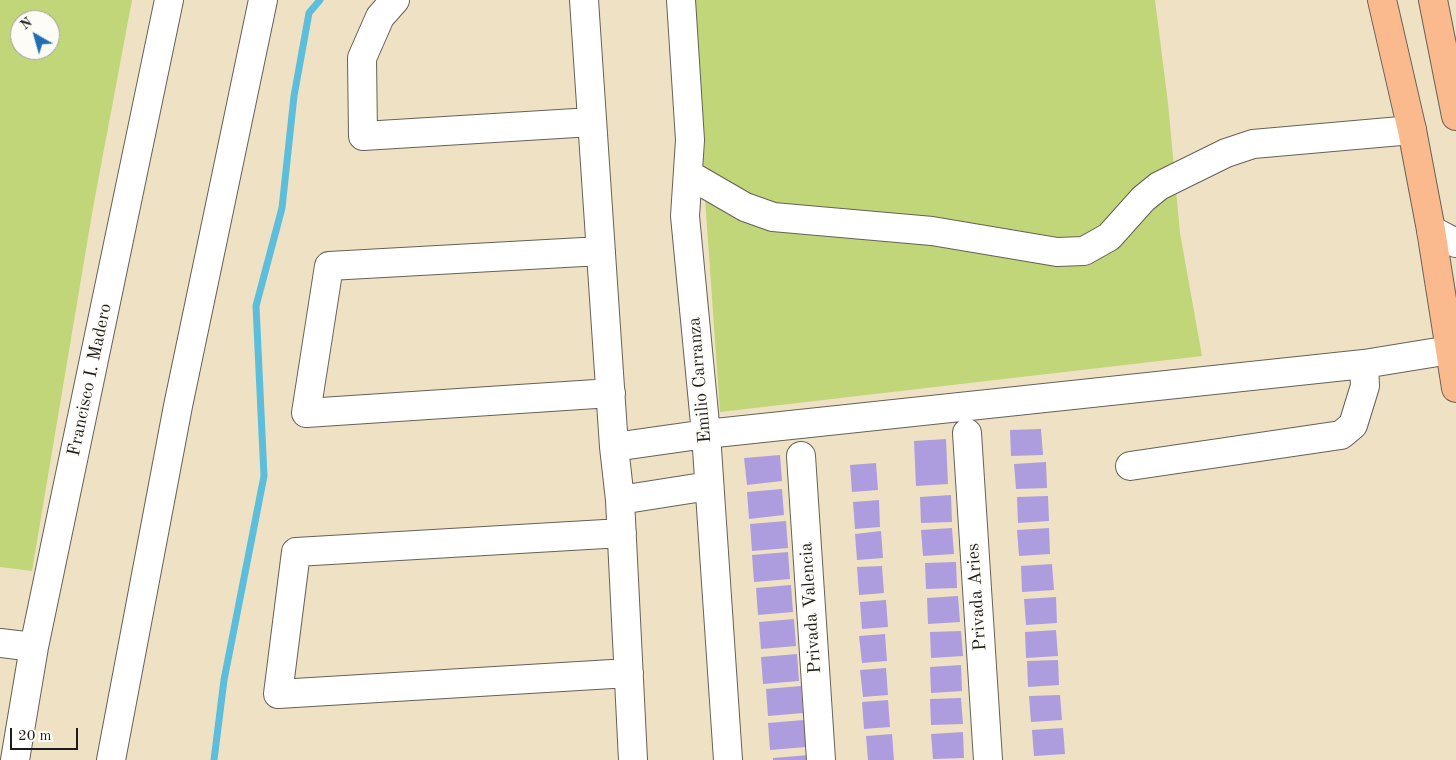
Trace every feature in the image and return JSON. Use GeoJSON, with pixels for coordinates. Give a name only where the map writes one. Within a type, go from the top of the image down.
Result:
{"type":"FeatureCollection","features":[{"type":"Feature","properties":{"kind":"main road"},"geometry":{"type":"LineString","coordinates":[[1382,0],[1412,130],[1431,230],[1456,388]]}},
{"type":"Feature","properties":{"kind":"main road"},"geometry":{"type":"LineString","coordinates":[[1433,0],[1456,116]]}},
{"type":"Feature","properties":{"kind":"street","name":"Francisco I. Madero"},"geometry":{"type":"LineString","coordinates":[[15,760],[34,647],[169,0]]}},
{"type":"Feature","properties":{"kind":"street"},"geometry":{"type":"LineString","coordinates":[[111,760],[178,406],[263,0]]}},
{"type":"Feature","properties":{"kind":"street"},"geometry":{"type":"LineString","coordinates":[[395,0],[380,17],[362,58],[364,136],[592,122]]}},
{"type":"Feature","properties":{"kind":"street"},"geometry":{"type":"LineString","coordinates":[[584,0],[614,446],[620,500],[633,760]]}},
{"type":"Feature","properties":{"kind":"street","name":"Emilio Carranza"},"geometry":{"type":"LineString","coordinates":[[681,0],[690,140],[685,216],[706,434],[728,760]]}},
{"type":"Feature","properties":{"kind":"street"},"geometry":{"type":"LineString","coordinates":[[688,174],[745,207],[773,217],[932,231],[1057,252],[1084,251],[1108,237],[1143,198],[1159,186],[1226,153],[1253,144],[1412,130]]}},
{"type":"Feature","properties":{"kind":"street"},"geometry":{"type":"LineString","coordinates":[[1431,230],[1456,243]]}},
{"type":"Feature","properties":{"kind":"street"},"geometry":{"type":"LineString","coordinates":[[601,251],[330,266],[306,413],[611,393]]}},
{"type":"Feature","properties":{"kind":"street"},"geometry":{"type":"LineString","coordinates":[[614,446],[706,434],[1364,364],[1450,350]]}},
{"type":"Feature","properties":{"kind":"street"},"geometry":{"type":"LineString","coordinates":[[1130,466],[1341,435],[1353,425],[1365,386],[1364,364]]}},
{"type":"Feature","properties":{"kind":"street","name":"Privada Aries"},"geometry":{"type":"LineString","coordinates":[[967,433],[988,760]]}},
{"type":"Feature","properties":{"kind":"street","name":"Privada Valencia"},"geometry":{"type":"LineString","coordinates":[[801,456],[821,760]]}},
{"type":"Feature","properties":{"kind":"street"},"geometry":{"type":"LineString","coordinates":[[620,500],[710,486]]}},
{"type":"Feature","properties":{"kind":"street"},"geometry":{"type":"LineString","coordinates":[[622,533],[296,552],[278,694],[629,673]]}},
{"type":"Feature","properties":{"kind":"street"},"geometry":{"type":"LineString","coordinates":[[0,643],[34,647]]}},
{"type":"Feature","properties":{"kind":"green space"},"geometry":{"type":"Polygon","coordinates":[[[0,0],[132,0],[93,208],[32,571],[0,567],[0,0]]]}},
{"type":"Feature","properties":{"kind":"green space"},"geometry":{"type":"Polygon","coordinates":[[[695,0],[1155,0],[1168,103],[1180,233],[1202,356],[720,412],[695,56],[695,0]]]}},
{"type":"Feature","properties":{"kind":"building"},"geometry":{"type":"Polygon","coordinates":[[[1041,429],[1043,455],[1011,456],[1010,430],[1041,429]]]}},
{"type":"Feature","properties":{"kind":"building"},"geometry":{"type":"Polygon","coordinates":[[[946,439],[948,484],[916,486],[914,441],[946,439]]]}},
{"type":"Feature","properties":{"kind":"building"},"geometry":{"type":"Polygon","coordinates":[[[780,455],[782,481],[747,485],[744,458],[780,455]]]}},
{"type":"Feature","properties":{"kind":"building"},"geometry":{"type":"Polygon","coordinates":[[[1046,462],[1047,488],[1016,489],[1014,464],[1046,462]]]}},
{"type":"Feature","properties":{"kind":"building"},"geometry":{"type":"Polygon","coordinates":[[[876,463],[878,490],[852,492],[850,465],[876,463]]]}},
{"type":"Feature","properties":{"kind":"building"},"geometry":{"type":"Polygon","coordinates":[[[782,489],[784,515],[749,519],[747,492],[782,489]]]}},
{"type":"Feature","properties":{"kind":"building"},"geometry":{"type":"Polygon","coordinates":[[[951,495],[952,522],[921,523],[920,497],[951,495]]]}},
{"type":"Feature","properties":{"kind":"building"},"geometry":{"type":"Polygon","coordinates":[[[1048,496],[1049,521],[1018,523],[1017,497],[1048,496]]]}},
{"type":"Feature","properties":{"kind":"building"},"geometry":{"type":"Polygon","coordinates":[[[879,500],[880,527],[855,529],[853,502],[879,500]]]}},
{"type":"Feature","properties":{"kind":"building"},"geometry":{"type":"Polygon","coordinates":[[[786,521],[788,548],[752,551],[750,524],[786,521]]]}},
{"type":"Feature","properties":{"kind":"building"},"geometry":{"type":"Polygon","coordinates":[[[952,528],[954,554],[923,556],[921,530],[952,528]]]}},
{"type":"Feature","properties":{"kind":"building"},"geometry":{"type":"Polygon","coordinates":[[[1049,528],[1050,554],[1019,556],[1017,530],[1049,528]]]}},
{"type":"Feature","properties":{"kind":"building"},"geometry":{"type":"Polygon","coordinates":[[[881,531],[883,558],[857,560],[855,534],[881,531]]]}},
{"type":"Feature","properties":{"kind":"building"},"geometry":{"type":"Polygon","coordinates":[[[788,552],[790,579],[754,582],[752,555],[788,552]]]}},
{"type":"Feature","properties":{"kind":"building"},"geometry":{"type":"Polygon","coordinates":[[[956,562],[957,588],[926,589],[925,563],[956,562]]]}},
{"type":"Feature","properties":{"kind":"building"},"geometry":{"type":"Polygon","coordinates":[[[1052,564],[1054,590],[1022,592],[1021,566],[1052,564]]]}},
{"type":"Feature","properties":{"kind":"building"},"geometry":{"type":"Polygon","coordinates":[[[882,566],[884,593],[859,595],[857,567],[882,566]]]}},
{"type":"Feature","properties":{"kind":"building"},"geometry":{"type":"Polygon","coordinates":[[[791,585],[793,612],[758,615],[756,588],[791,585]]]}},
{"type":"Feature","properties":{"kind":"building"},"geometry":{"type":"Polygon","coordinates":[[[958,596],[960,622],[928,624],[927,598],[958,596]]]}},
{"type":"Feature","properties":{"kind":"building"},"geometry":{"type":"Polygon","coordinates":[[[1056,597],[1057,623],[1026,625],[1024,599],[1056,597]]]}},
{"type":"Feature","properties":{"kind":"building"},"geometry":{"type":"Polygon","coordinates":[[[886,600],[888,627],[862,629],[860,602],[886,600]]]}},
{"type":"Feature","properties":{"kind":"building"},"geometry":{"type":"Polygon","coordinates":[[[794,619],[796,646],[761,649],[759,622],[794,619]]]}},
{"type":"Feature","properties":{"kind":"building"},"geometry":{"type":"Polygon","coordinates":[[[1056,630],[1058,656],[1026,658],[1025,632],[1056,630]]]}},
{"type":"Feature","properties":{"kind":"building"},"geometry":{"type":"Polygon","coordinates":[[[961,631],[963,656],[931,658],[930,632],[961,631]]]}},
{"type":"Feature","properties":{"kind":"building"},"geometry":{"type":"Polygon","coordinates":[[[885,634],[887,661],[862,663],[859,636],[885,634]]]}},
{"type":"Feature","properties":{"kind":"building"},"geometry":{"type":"Polygon","coordinates":[[[797,654],[799,681],[763,684],[761,657],[797,654]]]}},
{"type":"Feature","properties":{"kind":"building"},"geometry":{"type":"Polygon","coordinates":[[[1058,660],[1059,685],[1028,687],[1027,661],[1058,660]]]}},
{"type":"Feature","properties":{"kind":"building"},"geometry":{"type":"Polygon","coordinates":[[[961,665],[962,691],[931,693],[930,667],[961,665]]]}},
{"type":"Feature","properties":{"kind":"building"},"geometry":{"type":"Polygon","coordinates":[[[886,668],[888,695],[863,697],[860,670],[886,668]]]}},
{"type":"Feature","properties":{"kind":"building"},"geometry":{"type":"Polygon","coordinates":[[[801,686],[803,713],[768,716],[766,689],[801,686]]]}},
{"type":"Feature","properties":{"kind":"building"},"geometry":{"type":"Polygon","coordinates":[[[1060,695],[1062,720],[1031,722],[1029,696],[1060,695]]]}},
{"type":"Feature","properties":{"kind":"building"},"geometry":{"type":"Polygon","coordinates":[[[961,698],[963,724],[931,725],[930,699],[961,698]]]}},
{"type":"Feature","properties":{"kind":"building"},"geometry":{"type":"Polygon","coordinates":[[[888,700],[890,727],[864,729],[862,702],[888,700]]]}},
{"type":"Feature","properties":{"kind":"building"},"geometry":{"type":"Polygon","coordinates":[[[804,720],[806,747],[770,750],[768,723],[804,720]]]}},
{"type":"Feature","properties":{"kind":"building"},"geometry":{"type":"Polygon","coordinates":[[[1063,728],[1065,754],[1034,756],[1032,730],[1063,728]]]}},
{"type":"Feature","properties":{"kind":"building"},"geometry":{"type":"Polygon","coordinates":[[[963,732],[964,758],[933,759],[931,734],[963,732]]]}},
{"type":"Feature","properties":{"kind":"building"},"geometry":{"type":"Polygon","coordinates":[[[892,734],[894,760],[868,760],[866,736],[892,734]]]}},
{"type":"Feature","properties":{"kind":"building"},"geometry":{"type":"Polygon","coordinates":[[[809,755],[809,760],[773,760],[773,758],[809,755]]]}},
{"type":"Feature","properties":{"kind":"waterway"},"geometry":{"type":"LineString","coordinates":[[214,760],[224,680],[264,476],[256,306],[282,208],[294,96],[309,13],[320,0]]}}]}
